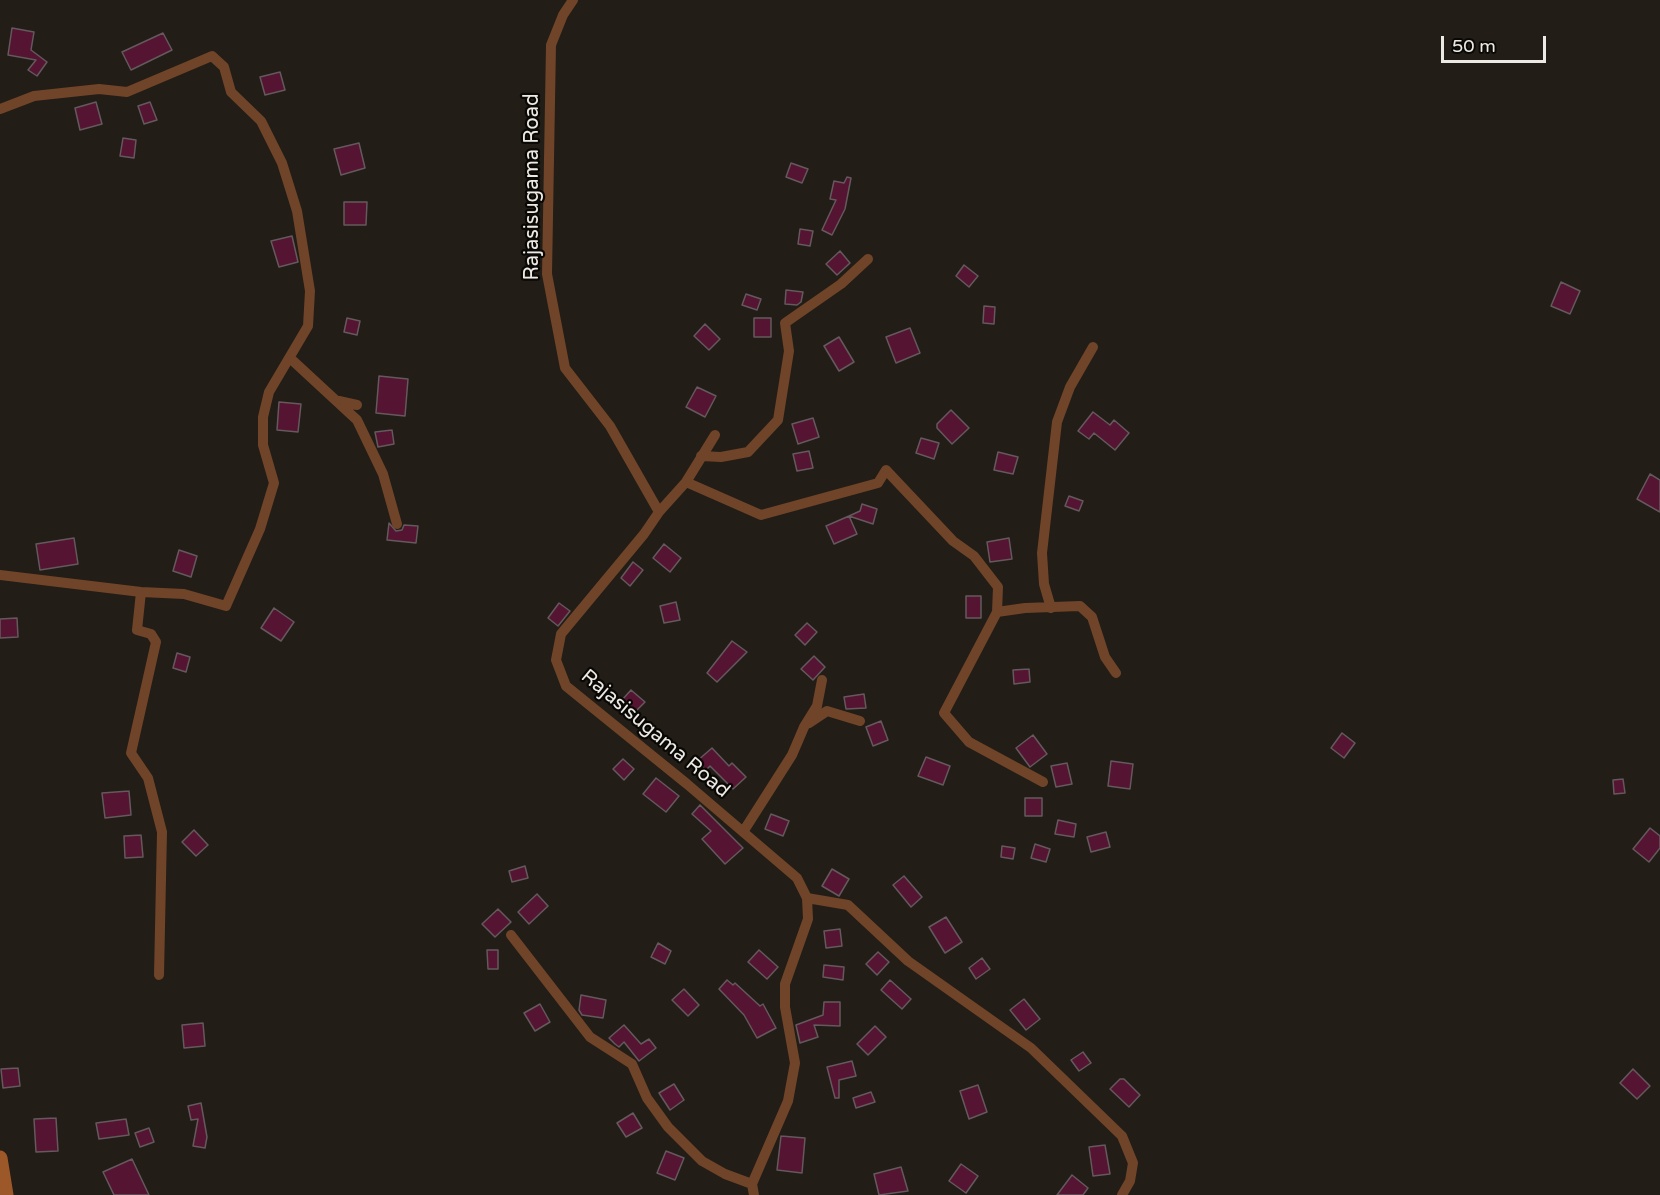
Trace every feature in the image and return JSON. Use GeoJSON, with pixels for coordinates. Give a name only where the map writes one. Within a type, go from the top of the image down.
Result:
{"type":"FeatureCollection","features":[{"type":"Feature","properties":{"kind":"street","name":"Rajasisugama Road"},"geometry":{"type":"LineString","coordinates":[[573,0],[563,15],[550,45],[547,274],[565,368],[610,426],[659,512],[644,534],[561,634],[556,660],[566,686],[744,832],[796,878],[807,898]]}},
{"type":"Feature","properties":{"kind":"street"},"geometry":{"type":"LineString","coordinates":[[0,109],[34,96],[99,89],[127,92],[212,56],[224,67],[231,93],[261,121],[282,163],[297,211],[310,291],[308,326],[291,359],[269,392],[263,417],[263,445],[274,483],[260,529],[226,606],[184,594],[141,592],[0,575]]}},
{"type":"Feature","properties":{"kind":"street"},"geometry":{"type":"LineString","coordinates":[[701,456],[721,457],[748,452],[778,420],[789,351],[785,323],[841,284],[868,259]]}},
{"type":"Feature","properties":{"kind":"street"},"geometry":{"type":"LineString","coordinates":[[1051,608],[1044,584],[1042,553],[1057,422],[1070,387],[1093,347]]}},
{"type":"Feature","properties":{"kind":"street"},"geometry":{"type":"LineString","coordinates":[[291,359],[357,420],[383,474],[397,524]]}},
{"type":"Feature","properties":{"kind":"street"},"geometry":{"type":"LineString","coordinates":[[339,401],[357,405]]}},
{"type":"Feature","properties":{"kind":"street"},"geometry":{"type":"LineString","coordinates":[[659,512],[686,482],[715,435]]}},
{"type":"Feature","properties":{"kind":"street"},"geometry":{"type":"LineString","coordinates":[[686,482],[761,514],[878,483],[886,470],[953,541],[975,556],[998,587],[997,612],[945,713],[969,742],[1043,782]]}},
{"type":"Feature","properties":{"kind":"street"},"geometry":{"type":"LineString","coordinates":[[141,592],[137,630],[151,634],[156,642],[131,753],[148,778],[162,832],[159,975]]}},
{"type":"Feature","properties":{"kind":"street"},"geometry":{"type":"LineString","coordinates":[[997,612],[1025,608],[1080,606],[1092,617],[1105,657],[1116,673]]}},
{"type":"Feature","properties":{"kind":"street"},"geometry":{"type":"LineString","coordinates":[[744,832],[792,755],[804,727],[817,706],[822,680]]}},
{"type":"Feature","properties":{"kind":"street"},"geometry":{"type":"LineString","coordinates":[[804,727],[827,711],[860,722]]}},
{"type":"Feature","properties":{"kind":"street"},"geometry":{"type":"LineString","coordinates":[[511,935],[590,1037],[632,1064],[647,1098],[668,1127],[702,1161],[753,1190],[788,1101],[795,1064],[785,1007],[785,984],[808,919],[807,898],[848,905],[908,961],[1031,1048],[1122,1136],[1133,1163],[1130,1181],[1122,1195]]}},
{"type":"Feature","properties":{"kind":"street"},"geometry":{"type":"LineString","coordinates":[[0,1158],[6,1195]]}},
{"type":"Feature","properties":{"kind":"building"},"geometry":{"type":"Polygon","coordinates":[[[12,28],[34,32],[31,50],[47,62],[37,76],[28,70],[36,60],[8,55],[12,28]]]}},
{"type":"Feature","properties":{"kind":"building"},"geometry":{"type":"Polygon","coordinates":[[[163,33],[172,50],[131,70],[122,52],[163,33]]]}},
{"type":"Feature","properties":{"kind":"building"},"geometry":{"type":"Polygon","coordinates":[[[280,72],[285,90],[265,95],[260,77],[280,72]]]}},
{"type":"Feature","properties":{"kind":"building"},"geometry":{"type":"Polygon","coordinates":[[[96,102],[102,124],[80,130],[75,108],[96,102]]]}},
{"type":"Feature","properties":{"kind":"building"},"geometry":{"type":"Polygon","coordinates":[[[150,102],[157,120],[144,124],[138,106],[150,102]]]}},
{"type":"Feature","properties":{"kind":"building"},"geometry":{"type":"Polygon","coordinates":[[[123,138],[136,140],[134,158],[120,156],[123,138]]]}},
{"type":"Feature","properties":{"kind":"building"},"geometry":{"type":"Polygon","coordinates":[[[359,143],[365,168],[341,175],[334,149],[359,143]]]}},
{"type":"Feature","properties":{"kind":"building"},"geometry":{"type":"Polygon","coordinates":[[[791,163],[808,169],[802,183],[786,177],[791,163]]]}},
{"type":"Feature","properties":{"kind":"building"},"geometry":{"type":"Polygon","coordinates":[[[847,177],[851,178],[845,209],[832,235],[822,230],[836,200],[830,199],[834,181],[844,183],[847,177]]]}},
{"type":"Feature","properties":{"kind":"building"},"geometry":{"type":"Polygon","coordinates":[[[344,202],[367,202],[366,225],[344,225],[344,202]]]}},
{"type":"Feature","properties":{"kind":"building"},"geometry":{"type":"Polygon","coordinates":[[[800,229],[813,231],[810,246],[798,244],[800,229]]]}},
{"type":"Feature","properties":{"kind":"building"},"geometry":{"type":"Polygon","coordinates":[[[292,236],[298,262],[279,267],[271,241],[292,236]]]}},
{"type":"Feature","properties":{"kind":"building"},"geometry":{"type":"Polygon","coordinates":[[[840,251],[850,263],[837,275],[826,264],[840,251]]]}},
{"type":"Feature","properties":{"kind":"building"},"geometry":{"type":"Polygon","coordinates":[[[964,265],[978,276],[969,287],[956,276],[964,265]]]}},
{"type":"Feature","properties":{"kind":"building"},"geometry":{"type":"Polygon","coordinates":[[[1561,282],[1580,291],[1570,314],[1551,306],[1561,282]]]}},
{"type":"Feature","properties":{"kind":"building"},"geometry":{"type":"Polygon","coordinates":[[[786,290],[803,292],[801,302],[797,305],[785,304],[786,290]]]}},
{"type":"Feature","properties":{"kind":"building"},"geometry":{"type":"Polygon","coordinates":[[[746,294],[761,299],[757,310],[742,305],[746,294]]]}},
{"type":"Feature","properties":{"kind":"building"},"geometry":{"type":"Polygon","coordinates":[[[984,306],[995,307],[994,324],[983,323],[984,306]]]}},
{"type":"Feature","properties":{"kind":"building"},"geometry":{"type":"Polygon","coordinates":[[[347,318],[360,321],[357,335],[344,332],[347,318]]]}},
{"type":"Feature","properties":{"kind":"building"},"geometry":{"type":"Polygon","coordinates":[[[754,318],[771,318],[771,337],[754,337],[754,318]]]}},
{"type":"Feature","properties":{"kind":"building"},"geometry":{"type":"Polygon","coordinates":[[[705,324],[720,339],[709,350],[694,336],[705,324]]]}},
{"type":"Feature","properties":{"kind":"building"},"geometry":{"type":"Polygon","coordinates":[[[910,328],[920,353],[896,363],[886,337],[910,328]]]}},
{"type":"Feature","properties":{"kind":"building"},"geometry":{"type":"Polygon","coordinates":[[[839,337],[854,362],[839,371],[824,346],[839,337]]]}},
{"type":"Feature","properties":{"kind":"building"},"geometry":{"type":"Polygon","coordinates":[[[379,376],[408,379],[405,416],[376,413],[379,376]]]}},
{"type":"Feature","properties":{"kind":"building"},"geometry":{"type":"Polygon","coordinates":[[[697,387],[716,396],[705,417],[686,407],[697,387]]]}},
{"type":"Feature","properties":{"kind":"building"},"geometry":{"type":"Polygon","coordinates":[[[279,402],[301,404],[298,432],[277,430],[279,402]]]}},
{"type":"Feature","properties":{"kind":"building"},"geometry":{"type":"Polygon","coordinates":[[[951,410],[969,428],[952,444],[937,428],[937,424],[951,410]]]}},
{"type":"Feature","properties":{"kind":"building"},"geometry":{"type":"Polygon","coordinates":[[[1093,412],[1110,425],[1114,420],[1129,433],[1115,450],[1094,433],[1089,439],[1078,431],[1093,412]]]}},
{"type":"Feature","properties":{"kind":"building"},"geometry":{"type":"Polygon","coordinates":[[[813,418],[819,437],[798,444],[792,424],[813,418]]]}},
{"type":"Feature","properties":{"kind":"building"},"geometry":{"type":"Polygon","coordinates":[[[392,430],[394,444],[378,447],[375,432],[392,430]]]}},
{"type":"Feature","properties":{"kind":"building"},"geometry":{"type":"Polygon","coordinates":[[[921,438],[939,443],[934,459],[916,453],[921,438]]]}},
{"type":"Feature","properties":{"kind":"building"},"geometry":{"type":"Polygon","coordinates":[[[809,451],[813,468],[797,471],[793,454],[809,451]]]}},
{"type":"Feature","properties":{"kind":"building"},"geometry":{"type":"Polygon","coordinates":[[[998,452],[1018,457],[1013,474],[994,470],[998,452]]]}},
{"type":"Feature","properties":{"kind":"building"},"geometry":{"type":"Polygon","coordinates":[[[1650,474],[1660,480],[1660,512],[1637,499],[1650,474]]]}},
{"type":"Feature","properties":{"kind":"building"},"geometry":{"type":"Polygon","coordinates":[[[1069,496],[1083,501],[1079,511],[1065,506],[1069,496]]]}},
{"type":"Feature","properties":{"kind":"building"},"geometry":{"type":"Polygon","coordinates":[[[862,504],[877,509],[873,524],[849,516],[860,511],[862,504]]]}},
{"type":"Feature","properties":{"kind":"building"},"geometry":{"type":"Polygon","coordinates":[[[849,516],[857,534],[834,544],[826,526],[849,516]]]}},
{"type":"Feature","properties":{"kind":"building"},"geometry":{"type":"Polygon","coordinates":[[[389,523],[396,531],[402,530],[404,525],[418,526],[416,543],[387,540],[389,523]]]}},
{"type":"Feature","properties":{"kind":"building"},"geometry":{"type":"Polygon","coordinates":[[[74,538],[78,564],[40,570],[36,544],[74,538]]]}},
{"type":"Feature","properties":{"kind":"building"},"geometry":{"type":"Polygon","coordinates":[[[1009,538],[1012,559],[990,562],[987,542],[1009,538]]]}},
{"type":"Feature","properties":{"kind":"building"},"geometry":{"type":"Polygon","coordinates":[[[664,544],[681,558],[670,572],[653,558],[664,544]]]}},
{"type":"Feature","properties":{"kind":"building"},"geometry":{"type":"Polygon","coordinates":[[[179,550],[197,556],[191,577],[173,571],[179,550]]]}},
{"type":"Feature","properties":{"kind":"building"},"geometry":{"type":"Polygon","coordinates":[[[633,562],[643,570],[630,586],[621,578],[633,562]]]}},
{"type":"Feature","properties":{"kind":"building"},"geometry":{"type":"Polygon","coordinates":[[[966,596],[981,596],[981,618],[966,618],[966,596]]]}},
{"type":"Feature","properties":{"kind":"building"},"geometry":{"type":"Polygon","coordinates":[[[676,602],[680,620],[664,623],[660,606],[676,602]]]}},
{"type":"Feature","properties":{"kind":"building"},"geometry":{"type":"Polygon","coordinates":[[[559,603],[570,611],[558,626],[548,618],[559,603]]]}},
{"type":"Feature","properties":{"kind":"building"},"geometry":{"type":"Polygon","coordinates":[[[274,608],[294,622],[281,641],[261,628],[274,608]]]}},
{"type":"Feature","properties":{"kind":"building"},"geometry":{"type":"Polygon","coordinates":[[[17,618],[18,637],[0,638],[0,619],[17,618]]]}},
{"type":"Feature","properties":{"kind":"building"},"geometry":{"type":"Polygon","coordinates":[[[807,623],[817,632],[805,645],[795,635],[807,623]]]}},
{"type":"Feature","properties":{"kind":"building"},"geometry":{"type":"Polygon","coordinates":[[[732,641],[747,652],[717,682],[707,673],[732,641]]]}},
{"type":"Feature","properties":{"kind":"building"},"geometry":{"type":"Polygon","coordinates":[[[177,653],[190,657],[186,672],[173,668],[177,653]]]}},
{"type":"Feature","properties":{"kind":"building"},"geometry":{"type":"Polygon","coordinates":[[[814,656],[825,667],[813,680],[801,669],[814,656]]]}},
{"type":"Feature","properties":{"kind":"building"},"geometry":{"type":"Polygon","coordinates":[[[1029,669],[1030,682],[1014,684],[1013,670],[1029,669]]]}},
{"type":"Feature","properties":{"kind":"building"},"geometry":{"type":"Polygon","coordinates":[[[631,690],[645,702],[636,711],[622,700],[631,690]]]}},
{"type":"Feature","properties":{"kind":"building"},"geometry":{"type":"Polygon","coordinates":[[[864,694],[866,708],[846,709],[844,697],[864,694]]]}},
{"type":"Feature","properties":{"kind":"building"},"geometry":{"type":"Polygon","coordinates":[[[881,721],[888,740],[873,746],[866,727],[881,721]]]}},
{"type":"Feature","properties":{"kind":"building"},"geometry":{"type":"Polygon","coordinates":[[[1342,733],[1355,743],[1344,758],[1331,748],[1342,733]]]}},
{"type":"Feature","properties":{"kind":"building"},"geometry":{"type":"Polygon","coordinates":[[[1033,735],[1047,754],[1030,767],[1016,748],[1033,735]]]}},
{"type":"Feature","properties":{"kind":"building"},"geometry":{"type":"Polygon","coordinates":[[[712,748],[729,766],[732,763],[746,777],[733,789],[710,766],[706,770],[697,761],[712,748]]]}},
{"type":"Feature","properties":{"kind":"building"},"geometry":{"type":"Polygon","coordinates":[[[926,757],[950,766],[943,785],[918,776],[926,757]]]}},
{"type":"Feature","properties":{"kind":"building"},"geometry":{"type":"Polygon","coordinates":[[[623,759],[634,769],[624,780],[613,769],[623,759]]]}},
{"type":"Feature","properties":{"kind":"building"},"geometry":{"type":"Polygon","coordinates":[[[1111,761],[1133,764],[1130,789],[1108,786],[1111,761]]]}},
{"type":"Feature","properties":{"kind":"building"},"geometry":{"type":"Polygon","coordinates":[[[1067,763],[1072,784],[1056,787],[1051,766],[1067,763]]]}},
{"type":"Feature","properties":{"kind":"building"},"geometry":{"type":"Polygon","coordinates":[[[656,778],[679,796],[666,812],[643,794],[656,778]]]}},
{"type":"Feature","properties":{"kind":"building"},"geometry":{"type":"Polygon","coordinates":[[[1623,779],[1625,793],[1614,794],[1613,780],[1623,779]]]}},
{"type":"Feature","properties":{"kind":"building"},"geometry":{"type":"Polygon","coordinates":[[[129,791],[131,815],[105,818],[102,793],[129,791]]]}},
{"type":"Feature","properties":{"kind":"building"},"geometry":{"type":"Polygon","coordinates":[[[1025,798],[1042,798],[1042,816],[1025,816],[1025,798]]]}},
{"type":"Feature","properties":{"kind":"building"},"geometry":{"type":"Polygon","coordinates":[[[700,805],[743,848],[725,864],[702,839],[711,831],[692,814],[700,805]]]}},
{"type":"Feature","properties":{"kind":"building"},"geometry":{"type":"Polygon","coordinates":[[[771,814],[789,821],[783,836],[765,829],[771,814]]]}},
{"type":"Feature","properties":{"kind":"building"},"geometry":{"type":"Polygon","coordinates":[[[1058,820],[1076,824],[1074,837],[1055,834],[1058,820]]]}},
{"type":"Feature","properties":{"kind":"building"},"geometry":{"type":"Polygon","coordinates":[[[1650,828],[1660,836],[1660,848],[1649,862],[1633,849],[1650,828]]]}},
{"type":"Feature","properties":{"kind":"building"},"geometry":{"type":"Polygon","coordinates":[[[194,830],[208,845],[196,856],[182,842],[194,830]]]}},
{"type":"Feature","properties":{"kind":"building"},"geometry":{"type":"Polygon","coordinates":[[[1106,832],[1110,847],[1091,852],[1087,837],[1106,832]]]}},
{"type":"Feature","properties":{"kind":"building"},"geometry":{"type":"Polygon","coordinates":[[[141,835],[143,857],[125,858],[124,836],[141,835]]]}},
{"type":"Feature","properties":{"kind":"building"},"geometry":{"type":"Polygon","coordinates":[[[1035,844],[1050,849],[1046,862],[1031,858],[1035,844]]]}},
{"type":"Feature","properties":{"kind":"building"},"geometry":{"type":"Polygon","coordinates":[[[1002,846],[1015,848],[1013,859],[1001,857],[1002,846]]]}},
{"type":"Feature","properties":{"kind":"building"},"geometry":{"type":"Polygon","coordinates":[[[525,866],[528,878],[512,882],[509,871],[525,866]]]}},
{"type":"Feature","properties":{"kind":"building"},"geometry":{"type":"Polygon","coordinates":[[[832,869],[849,879],[839,896],[822,886],[832,869]]]}},
{"type":"Feature","properties":{"kind":"building"},"geometry":{"type":"Polygon","coordinates":[[[904,876],[922,897],[911,907],[893,885],[904,876]]]}},
{"type":"Feature","properties":{"kind":"building"},"geometry":{"type":"Polygon","coordinates":[[[537,894],[548,906],[529,924],[518,912],[537,894]]]}},
{"type":"Feature","properties":{"kind":"building"},"geometry":{"type":"Polygon","coordinates":[[[498,909],[511,922],[495,937],[482,924],[498,909]]]}},
{"type":"Feature","properties":{"kind":"building"},"geometry":{"type":"Polygon","coordinates":[[[946,917],[962,942],[945,953],[929,927],[946,917]]]}},
{"type":"Feature","properties":{"kind":"building"},"geometry":{"type":"Polygon","coordinates":[[[840,929],[842,946],[826,948],[824,931],[840,929]]]}},
{"type":"Feature","properties":{"kind":"building"},"geometry":{"type":"Polygon","coordinates":[[[658,943],[671,951],[665,964],[651,957],[658,943]]]}},
{"type":"Feature","properties":{"kind":"building"},"geometry":{"type":"Polygon","coordinates":[[[487,950],[498,950],[498,969],[488,969],[487,950]]]}},
{"type":"Feature","properties":{"kind":"building"},"geometry":{"type":"Polygon","coordinates":[[[759,950],[778,967],[767,979],[748,962],[759,950]]]}},
{"type":"Feature","properties":{"kind":"building"},"geometry":{"type":"Polygon","coordinates":[[[878,952],[889,962],[877,975],[866,964],[878,952]]]}},
{"type":"Feature","properties":{"kind":"building"},"geometry":{"type":"Polygon","coordinates":[[[982,958],[990,969],[976,979],[969,968],[982,958]]]}},
{"type":"Feature","properties":{"kind":"building"},"geometry":{"type":"Polygon","coordinates":[[[824,965],[844,967],[843,980],[823,977],[824,965]]]}},
{"type":"Feature","properties":{"kind":"building"},"geometry":{"type":"Polygon","coordinates":[[[727,980],[733,985],[735,983],[760,1006],[763,1004],[776,1028],[757,1038],[744,1015],[719,989],[727,980]]]}},
{"type":"Feature","properties":{"kind":"building"},"geometry":{"type":"Polygon","coordinates":[[[890,980],[911,999],[902,1009],[881,990],[890,980]]]}},
{"type":"Feature","properties":{"kind":"building"},"geometry":{"type":"Polygon","coordinates":[[[684,989],[699,1005],[688,1016],[672,1000],[684,989]]]}},
{"type":"Feature","properties":{"kind":"building"},"geometry":{"type":"Polygon","coordinates":[[[581,995],[606,1000],[603,1018],[582,1015],[579,1010],[581,995]]]}},
{"type":"Feature","properties":{"kind":"building"},"geometry":{"type":"Polygon","coordinates":[[[1024,999],[1040,1019],[1026,1030],[1010,1010],[1024,999]]]}},
{"type":"Feature","properties":{"kind":"building"},"geometry":{"type":"Polygon","coordinates":[[[824,1002],[840,1002],[840,1026],[814,1025],[818,1037],[800,1043],[796,1025],[823,1015],[824,1002]]]}},
{"type":"Feature","properties":{"kind":"building"},"geometry":{"type":"Polygon","coordinates":[[[540,1004],[550,1022],[535,1031],[524,1013],[540,1004]]]}},
{"type":"Feature","properties":{"kind":"building"},"geometry":{"type":"Polygon","coordinates":[[[203,1023],[205,1046],[184,1048],[182,1025],[203,1023]]]}},
{"type":"Feature","properties":{"kind":"building"},"geometry":{"type":"Polygon","coordinates":[[[624,1025],[641,1044],[649,1039],[656,1048],[639,1061],[624,1042],[619,1047],[609,1038],[624,1025]]]}},
{"type":"Feature","properties":{"kind":"building"},"geometry":{"type":"Polygon","coordinates":[[[875,1026],[886,1037],[868,1055],[857,1044],[875,1026]]]}},
{"type":"Feature","properties":{"kind":"building"},"geometry":{"type":"Polygon","coordinates":[[[1083,1052],[1091,1063],[1079,1071],[1071,1060],[1083,1052]]]}},
{"type":"Feature","properties":{"kind":"building"},"geometry":{"type":"Polygon","coordinates":[[[852,1061],[856,1076],[839,1080],[839,1098],[835,1098],[827,1067],[852,1061]]]}},
{"type":"Feature","properties":{"kind":"building"},"geometry":{"type":"Polygon","coordinates":[[[18,1068],[20,1086],[3,1088],[1,1069],[18,1068]]]}},
{"type":"Feature","properties":{"kind":"building"},"geometry":{"type":"Polygon","coordinates":[[[1633,1069],[1650,1086],[1637,1099],[1620,1083],[1633,1069]]]}},
{"type":"Feature","properties":{"kind":"building"},"geometry":{"type":"Polygon","coordinates":[[[1120,1079],[1124,1079],[1140,1095],[1129,1107],[1110,1089],[1120,1079]]]}},
{"type":"Feature","properties":{"kind":"building"},"geometry":{"type":"Polygon","coordinates":[[[674,1084],[684,1100],[670,1110],[659,1093],[674,1084]]]}},
{"type":"Feature","properties":{"kind":"building"},"geometry":{"type":"Polygon","coordinates":[[[978,1085],[987,1112],[969,1119],[960,1091],[978,1085]]]}},
{"type":"Feature","properties":{"kind":"building"},"geometry":{"type":"Polygon","coordinates":[[[871,1092],[875,1102],[856,1108],[853,1098],[871,1092]]]}},
{"type":"Feature","properties":{"kind":"building"},"geometry":{"type":"Polygon","coordinates":[[[201,1103],[207,1137],[205,1148],[193,1146],[198,1119],[191,1120],[188,1106],[201,1103]]]}},
{"type":"Feature","properties":{"kind":"building"},"geometry":{"type":"Polygon","coordinates":[[[633,1113],[642,1128],[626,1137],[617,1123],[633,1113]]]}},
{"type":"Feature","properties":{"kind":"building"},"geometry":{"type":"Polygon","coordinates":[[[56,1118],[58,1151],[36,1152],[34,1119],[56,1118]]]}},
{"type":"Feature","properties":{"kind":"building"},"geometry":{"type":"Polygon","coordinates":[[[126,1119],[129,1135],[99,1139],[96,1123],[126,1119]]]}},
{"type":"Feature","properties":{"kind":"building"},"geometry":{"type":"Polygon","coordinates":[[[149,1128],[154,1142],[140,1147],[135,1133],[149,1128]]]}},
{"type":"Feature","properties":{"kind":"building"},"geometry":{"type":"Polygon","coordinates":[[[781,1136],[805,1138],[802,1173],[777,1170],[781,1136]]]}},
{"type":"Feature","properties":{"kind":"building"},"geometry":{"type":"Polygon","coordinates":[[[1105,1145],[1110,1174],[1093,1176],[1089,1147],[1105,1145]]]}},
{"type":"Feature","properties":{"kind":"building"},"geometry":{"type":"Polygon","coordinates":[[[666,1151],[684,1158],[675,1180],[657,1173],[666,1151]]]}},
{"type":"Feature","properties":{"kind":"building"},"geometry":{"type":"Polygon","coordinates":[[[132,1159],[149,1195],[114,1195],[103,1172],[132,1159]]]}},
{"type":"Feature","properties":{"kind":"building"},"geometry":{"type":"Polygon","coordinates":[[[961,1164],[978,1176],[966,1193],[949,1181],[961,1164]]]}},
{"type":"Feature","properties":{"kind":"building"},"geometry":{"type":"Polygon","coordinates":[[[901,1167],[908,1191],[879,1195],[874,1174],[901,1167]]]}},
{"type":"Feature","properties":{"kind":"building"},"geometry":{"type":"Polygon","coordinates":[[[1072,1175],[1088,1188],[1083,1195],[1057,1195],[1072,1175]]]}}]}
